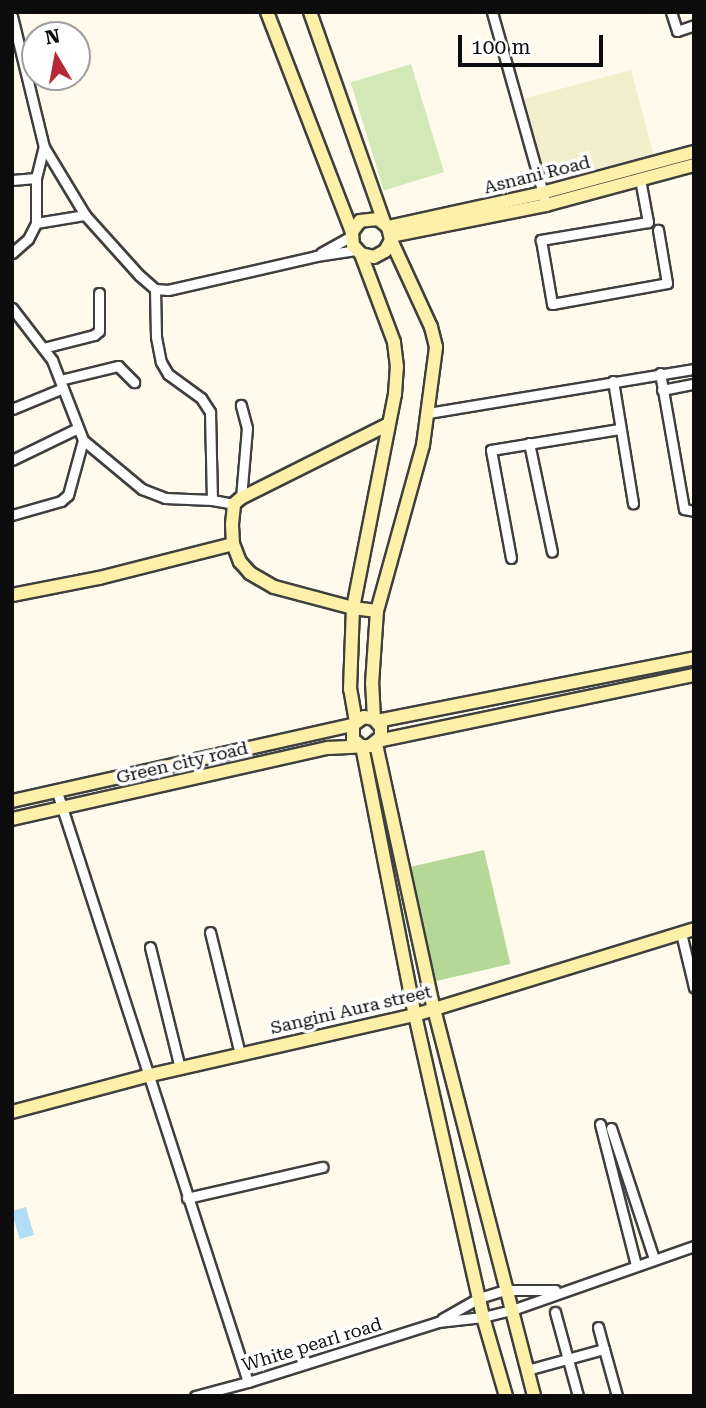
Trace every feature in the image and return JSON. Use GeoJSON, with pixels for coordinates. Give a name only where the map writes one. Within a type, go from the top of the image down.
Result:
{"type":"FeatureCollection","features":[{"type":"Feature","properties":{"kind":"street"},"geometry":{"type":"LineString","coordinates":[[267,12],[396,354],[395,394],[353,608],[350,689],[355,723],[352,735],[361,746],[415,1015],[483,1317],[506,1396]]}},
{"type":"Feature","properties":{"kind":"street"},"geometry":{"type":"LineString","coordinates":[[310,12],[388,231],[431,327],[436,347],[423,445],[377,611],[372,684],[375,720],[382,732],[377,742],[435,1009],[534,1396]]}},
{"type":"Feature","properties":{"kind":"street"},"geometry":{"type":"LineString","coordinates":[[492,12],[544,199]]}},
{"type":"Feature","properties":{"kind":"street"},"geometry":{"type":"LineString","coordinates":[[671,12],[677,31],[694,25]]}},
{"type":"Feature","properties":{"kind":"street"},"geometry":{"type":"LineString","coordinates":[[12,16],[44,147],[85,215],[155,289],[177,288],[316,256],[359,252],[380,255],[388,231]]}},
{"type":"Feature","properties":{"kind":"street"},"geometry":{"type":"LineString","coordinates":[[12,253],[28,239],[36,223],[36,178],[44,147]]}},
{"type":"Feature","properties":{"kind":"street","name":"Asnani Road"},"geometry":{"type":"LineString","coordinates":[[544,199],[694,152]]}},
{"type":"Feature","properties":{"kind":"street","name":"Asnani Road"},"geometry":{"type":"LineString","coordinates":[[388,231],[640,179],[694,165]]}},
{"type":"Feature","properties":{"kind":"street"},"geometry":{"type":"LineString","coordinates":[[12,180],[36,178]]}},
{"type":"Feature","properties":{"kind":"street"},"geometry":{"type":"LineString","coordinates":[[640,179],[648,222],[541,240],[552,304],[667,283],[658,230]]}},
{"type":"Feature","properties":{"kind":"street"},"geometry":{"type":"LineString","coordinates":[[36,223],[85,215]]}},
{"type":"Feature","properties":{"kind":"street"},"geometry":{"type":"LineString","coordinates":[[316,256],[352,234],[366,219],[388,231]]}},
{"type":"Feature","properties":{"kind":"street"},"geometry":{"type":"LineString","coordinates":[[155,289],[156,337],[161,362],[168,374],[201,398],[210,412],[212,500]]}},
{"type":"Feature","properties":{"kind":"street"},"geometry":{"type":"LineString","coordinates":[[43,348],[94,335],[99,331],[102,325],[99,293]]}},
{"type":"Feature","properties":{"kind":"street"},"geometry":{"type":"LineString","coordinates":[[12,308],[52,360],[83,440],[142,489],[165,498],[237,501],[389,424]]}},
{"type":"Feature","properties":{"kind":"street"},"geometry":{"type":"LineString","coordinates":[[12,409],[61,384],[118,366],[134,382]]}},
{"type":"Feature","properties":{"kind":"street"},"geometry":{"type":"LineString","coordinates":[[428,413],[694,369]]}},
{"type":"Feature","properties":{"kind":"street"},"geometry":{"type":"LineString","coordinates":[[660,373],[684,509],[694,511]]}},
{"type":"Feature","properties":{"kind":"street"},"geometry":{"type":"LineString","coordinates":[[613,381],[633,503]]}},
{"type":"Feature","properties":{"kind":"street"},"geometry":{"type":"LineString","coordinates":[[662,390],[694,384]]}},
{"type":"Feature","properties":{"kind":"street"},"geometry":{"type":"LineString","coordinates":[[241,405],[247,429],[233,544],[240,562],[250,573],[274,587],[353,608],[377,611]]}},
{"type":"Feature","properties":{"kind":"street"},"geometry":{"type":"LineString","coordinates":[[12,460],[78,428]]}},
{"type":"Feature","properties":{"kind":"street"},"geometry":{"type":"LineString","coordinates":[[512,558],[491,450],[619,429]]}},
{"type":"Feature","properties":{"kind":"street"},"geometry":{"type":"LineString","coordinates":[[12,515],[61,501],[68,495],[83,440]]}},
{"type":"Feature","properties":{"kind":"street"},"geometry":{"type":"LineString","coordinates":[[529,443],[552,552]]}},
{"type":"Feature","properties":{"kind":"street"},"geometry":{"type":"LineString","coordinates":[[12,596],[99,578],[233,544]]}},
{"type":"Feature","properties":{"kind":"street"},"geometry":{"type":"LineString","coordinates":[[355,723],[364,717],[375,720],[694,658]]}},
{"type":"Feature","properties":{"kind":"street"},"geometry":{"type":"LineString","coordinates":[[361,746],[694,674]]}},
{"type":"Feature","properties":{"kind":"street","name":"Green city road"},"geometry":{"type":"LineString","coordinates":[[12,801],[355,723]]}},
{"type":"Feature","properties":{"kind":"street","name":"Green city road"},"geometry":{"type":"LineString","coordinates":[[12,819],[328,748],[361,746]]}},
{"type":"Feature","properties":{"kind":"street"},"geometry":{"type":"LineString","coordinates":[[57,792],[146,1076],[248,1382]]}},
{"type":"Feature","properties":{"kind":"street"},"geometry":{"type":"LineString","coordinates":[[687,931],[694,987]]}},
{"type":"Feature","properties":{"kind":"street","name":"Sangini Aura street"},"geometry":{"type":"LineString","coordinates":[[12,1112],[146,1076],[415,1015],[687,931]]}},
{"type":"Feature","properties":{"kind":"street"},"geometry":{"type":"LineString","coordinates":[[210,932],[240,1055]]}},
{"type":"Feature","properties":{"kind":"street"},"geometry":{"type":"LineString","coordinates":[[149,947],[180,1068]]}},
{"type":"Feature","properties":{"kind":"street"},"geometry":{"type":"LineString","coordinates":[[600,1124],[636,1265]]}},
{"type":"Feature","properties":{"kind":"street"},"geometry":{"type":"LineString","coordinates":[[611,1128],[654,1259]]}},
{"type":"Feature","properties":{"kind":"street"},"geometry":{"type":"LineString","coordinates":[[187,1198],[321,1167]]}},
{"type":"Feature","properties":{"kind":"street"},"geometry":{"type":"LineString","coordinates":[[438,1322],[483,1317],[512,1310],[562,1290],[694,1246]]}},
{"type":"Feature","properties":{"kind":"street"},"geometry":{"type":"LineString","coordinates":[[438,1322],[479,1298],[506,1290],[562,1290]]}},
{"type":"Feature","properties":{"kind":"street"},"geometry":{"type":"LineString","coordinates":[[555,1312],[578,1396]]}},
{"type":"Feature","properties":{"kind":"street","name":"White pearl road"},"geometry":{"type":"LineString","coordinates":[[195,1396],[438,1322]]}},
{"type":"Feature","properties":{"kind":"street"},"geometry":{"type":"LineString","coordinates":[[598,1327],[617,1396]]}},
{"type":"Feature","properties":{"kind":"street"},"geometry":{"type":"LineString","coordinates":[[527,1370],[604,1349]]}},
{"type":"Feature","properties":{"kind":"shaded area"},"geometry":{"type":"Polygon","coordinates":[[[631,70],[654,154],[547,183],[525,98],[631,70]]]}},
{"type":"Feature","properties":{"kind":"green space"},"geometry":{"type":"Polygon","coordinates":[[[411,64],[444,172],[384,190],[351,82],[411,64]]]}},
{"type":"Feature","properties":{"kind":"green space"},"geometry":{"type":"Polygon","coordinates":[[[484,850],[510,964],[436,981],[410,867],[484,850]]]}},
{"type":"Feature","properties":{"kind":"water"},"geometry":{"type":"Polygon","coordinates":[[[26,1207],[34,1235],[20,1239],[12,1211],[26,1207]]]}}]}
